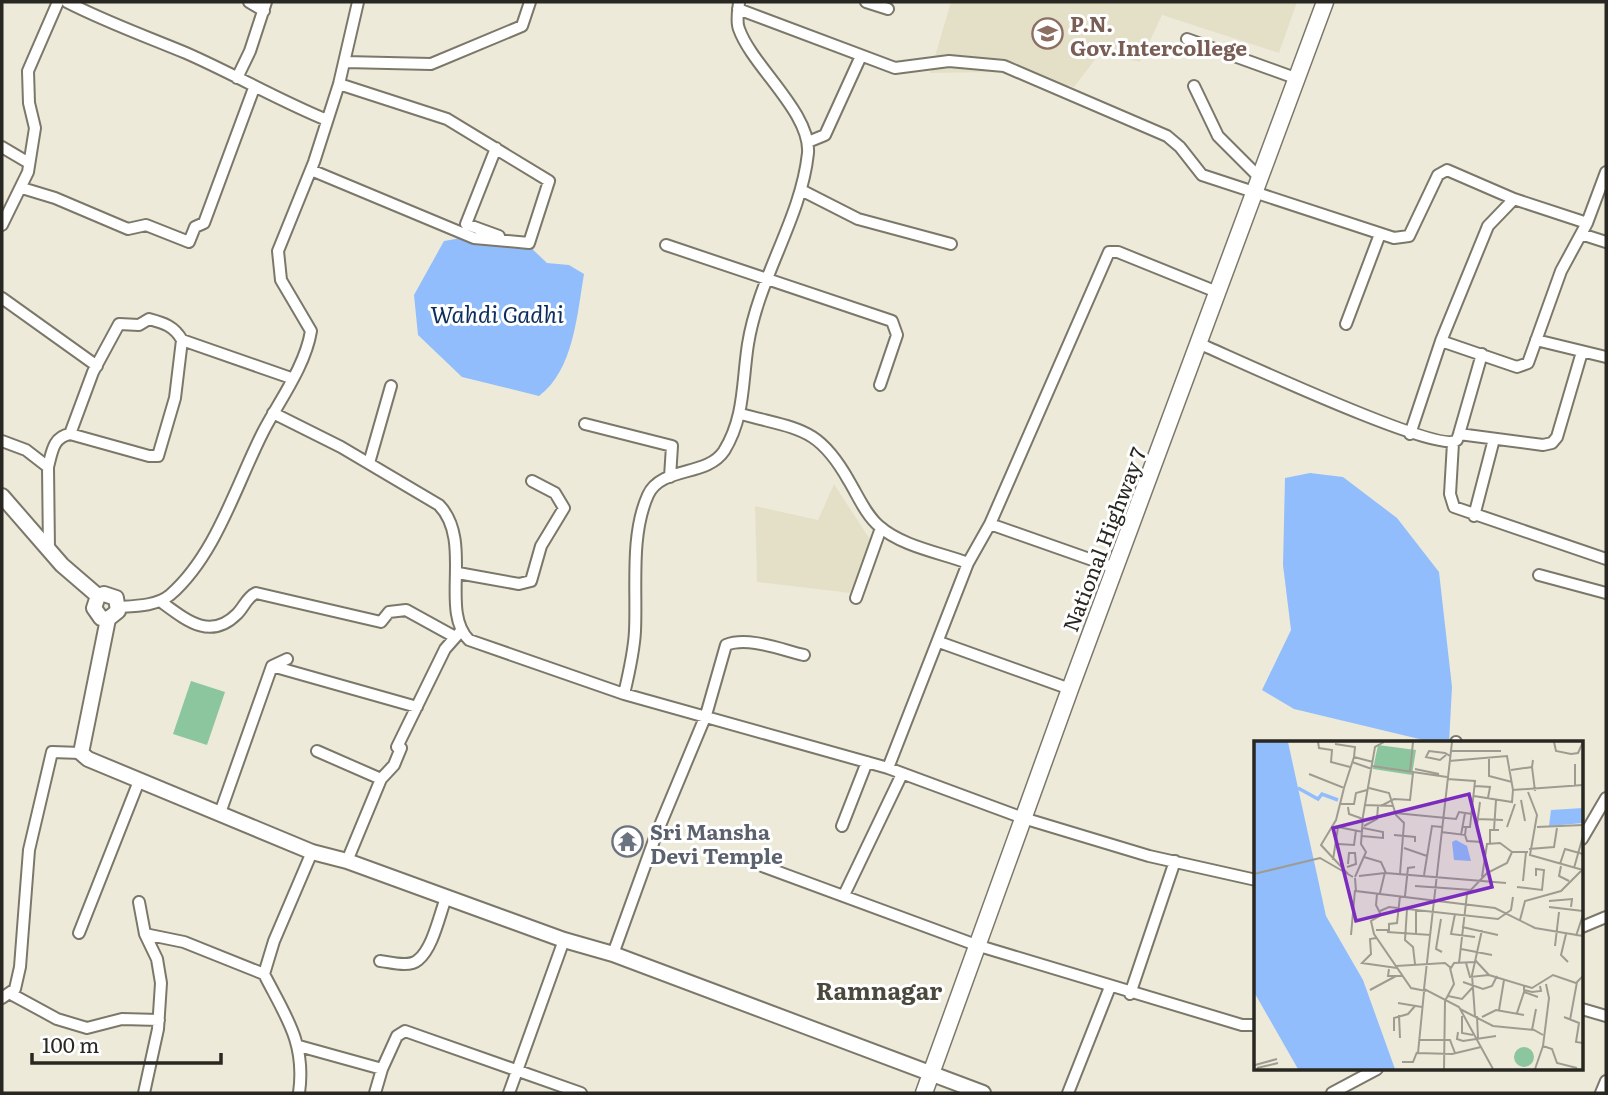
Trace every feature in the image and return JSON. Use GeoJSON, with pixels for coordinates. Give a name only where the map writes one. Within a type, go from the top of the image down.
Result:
{"type":"FeatureCollection","features":[{"type":"Feature","properties":{"kind":"main road","name":"National Highway 7"},"geometry":{"type":"LineString","coordinates":[[924,1093],[1070,689],[1325,2]]}},
{"type":"Feature","properties":{"kind":"main road"},"geometry":{"type":"LineString","coordinates":[[2,496],[80,583],[98,596],[111,595],[118,607],[114,616],[108,619],[96,614],[93,608],[98,596]]}},
{"type":"Feature","properties":{"kind":"main road"},"geometry":{"type":"LineString","coordinates":[[108,619],[81,752],[101,765],[312,852],[347,861],[564,940],[613,954],[983,1093]]}},
{"type":"Feature","properties":{"kind":"street"},"geometry":{"type":"LineString","coordinates":[[2,225],[22,188],[29,163],[34,128],[29,103],[28,71],[58,2]]}},
{"type":"Feature","properties":{"kind":"street"},"geometry":{"type":"LineString","coordinates":[[67,2],[122,30],[185,53],[254,88],[327,120]]}},
{"type":"Feature","properties":{"kind":"street"},"geometry":{"type":"LineString","coordinates":[[237,78],[250,51],[265,6],[249,2]]}},
{"type":"Feature","properties":{"kind":"street"},"geometry":{"type":"LineString","coordinates":[[118,607],[160,601],[170,595],[212,542],[273,413],[304,356],[310,331],[281,281],[278,251],[311,170],[339,84],[358,2]]}},
{"type":"Feature","properties":{"kind":"street"},"geometry":{"type":"LineString","coordinates":[[345,62],[431,64],[522,26],[530,2]]}},
{"type":"Feature","properties":{"kind":"street"},"geometry":{"type":"LineString","coordinates":[[866,2],[888,9]]}},
{"type":"Feature","properties":{"kind":"street"},"geometry":{"type":"LineString","coordinates":[[624,694],[635,634],[638,541],[644,510],[654,485],[711,464],[719,458],[741,414],[748,344],[765,281],[801,190],[808,142],[797,119],[740,32],[738,5],[861,57],[903,69],[949,61],[1004,66],[1167,136],[1175,141],[1202,175],[1259,185],[1401,239],[1409,236],[1441,172],[1447,170],[1514,199],[1587,223]]}},
{"type":"Feature","properties":{"kind":"street"},"geometry":{"type":"LineString","coordinates":[[1187,39],[1298,79]]}},
{"type":"Feature","properties":{"kind":"street"},"geometry":{"type":"LineString","coordinates":[[808,142],[825,135],[861,57]]}},
{"type":"Feature","properties":{"kind":"street"},"geometry":{"type":"LineString","coordinates":[[311,170],[474,238],[529,243],[549,180],[447,119],[339,84]]}},
{"type":"Feature","properties":{"kind":"street"},"geometry":{"type":"LineString","coordinates":[[1194,86],[1218,136],[1259,185]]}},
{"type":"Feature","properties":{"kind":"street"},"geometry":{"type":"LineString","coordinates":[[22,188],[55,198],[128,229],[146,225],[189,242],[195,227],[204,223],[254,88]]}},
{"type":"Feature","properties":{"kind":"street"},"geometry":{"type":"LineString","coordinates":[[2,147],[29,163]]}},
{"type":"Feature","properties":{"kind":"street"},"geometry":{"type":"LineString","coordinates":[[496,149],[466,224],[514,241]]}},
{"type":"Feature","properties":{"kind":"street"},"geometry":{"type":"LineString","coordinates":[[1441,341],[1523,367],[1562,271],[1587,223],[1606,172]]}},
{"type":"Feature","properties":{"kind":"street"},"geometry":{"type":"LineString","coordinates":[[801,190],[858,219],[951,244]]}},
{"type":"Feature","properties":{"kind":"street"},"geometry":{"type":"LineString","coordinates":[[1410,434],[1441,341],[1488,226],[1514,199]]}},
{"type":"Feature","properties":{"kind":"street"},"geometry":{"type":"LineString","coordinates":[[1346,324],[1380,233]]}},
{"type":"Feature","properties":{"kind":"street"},"geometry":{"type":"LineString","coordinates":[[1581,234],[1606,242]]}},
{"type":"Feature","properties":{"kind":"street"},"geometry":{"type":"LineString","coordinates":[[666,245],[765,281],[892,321],[897,335],[880,385]]}},
{"type":"Feature","properties":{"kind":"street"},"geometry":{"type":"LineString","coordinates":[[888,768],[968,563],[990,524],[1109,252],[1118,252],[1217,292]]}},
{"type":"Feature","properties":{"kind":"street"},"geometry":{"type":"LineString","coordinates":[[2,298],[96,366]]}},
{"type":"Feature","properties":{"kind":"street"},"geometry":{"type":"LineString","coordinates":[[49,550],[48,467],[54,444],[63,435],[70,434],[156,457],[175,398],[182,340],[178,332],[165,323],[149,319],[139,325],[120,323],[96,366],[70,434]]}},
{"type":"Feature","properties":{"kind":"street"},"geometry":{"type":"LineString","coordinates":[[182,340],[291,378]]}},
{"type":"Feature","properties":{"kind":"street"},"geometry":{"type":"LineString","coordinates":[[1536,340],[1606,358]]}},
{"type":"Feature","properties":{"kind":"street"},"geometry":{"type":"LineString","coordinates":[[1198,343],[1410,434],[1543,445],[1552,443],[1558,437],[1582,352]]}},
{"type":"Feature","properties":{"kind":"street"},"geometry":{"type":"LineString","coordinates":[[1482,354],[1456,439],[1451,502],[1460,511],[1606,559]]}},
{"type":"Feature","properties":{"kind":"street"},"geometry":{"type":"LineString","coordinates":[[369,463],[391,386]]}},
{"type":"Feature","properties":{"kind":"street"},"geometry":{"type":"LineString","coordinates":[[273,413],[369,463],[439,505],[447,514],[458,573],[455,615],[458,634],[445,649],[397,747],[401,748],[394,765],[381,779],[347,861]]}},
{"type":"Feature","properties":{"kind":"street"},"geometry":{"type":"LineString","coordinates":[[741,414],[807,432],[818,438],[841,466],[863,506],[881,528],[968,563]]}},
{"type":"Feature","properties":{"kind":"street"},"geometry":{"type":"LineString","coordinates":[[585,424],[668,443],[673,452],[670,477]]}},
{"type":"Feature","properties":{"kind":"street"},"geometry":{"type":"LineString","coordinates":[[1474,516],[1494,439]]}},
{"type":"Feature","properties":{"kind":"street"},"geometry":{"type":"LineString","coordinates":[[2,441],[26,450],[48,467]]}},
{"type":"Feature","properties":{"kind":"street"},"geometry":{"type":"LineString","coordinates":[[458,573],[519,583],[531,581],[541,546],[564,508],[555,493],[533,481]]}},
{"type":"Feature","properties":{"kind":"street"},"geometry":{"type":"LineString","coordinates":[[990,524],[1115,568]]}},
{"type":"Feature","properties":{"kind":"street"},"geometry":{"type":"LineString","coordinates":[[856,598],[881,528]]}},
{"type":"Feature","properties":{"kind":"street"},"geometry":{"type":"LineString","coordinates":[[1539,575],[1606,593]]}},
{"type":"Feature","properties":{"kind":"street"},"geometry":{"type":"LineString","coordinates":[[160,601],[207,628],[219,628],[228,623],[250,596],[256,593],[381,622],[389,612],[406,610],[473,642],[624,694],[888,768],[1023,818],[1149,856],[1254,880]]}},
{"type":"Feature","properties":{"kind":"street"},"geometry":{"type":"LineString","coordinates":[[613,954],[656,835],[705,715],[726,645],[734,642],[748,643],[804,655]]}},
{"type":"Feature","properties":{"kind":"street"},"geometry":{"type":"LineString","coordinates":[[939,642],[1070,689]]}},
{"type":"Feature","properties":{"kind":"street"},"geometry":{"type":"LineString","coordinates":[[219,813],[272,666],[287,659]]}},
{"type":"Feature","properties":{"kind":"street"},"geometry":{"type":"LineString","coordinates":[[272,666],[417,707]]}},
{"type":"Feature","properties":{"kind":"street"},"geometry":{"type":"LineString","coordinates":[[317,751],[381,779]]}},
{"type":"Feature","properties":{"kind":"street"},"geometry":{"type":"LineString","coordinates":[[81,752],[52,752],[29,850],[20,967],[6,996],[57,1019],[86,1028],[122,1019],[159,1020]]}},
{"type":"Feature","properties":{"kind":"street"},"geometry":{"type":"LineString","coordinates":[[842,826],[867,762]]}},
{"type":"Feature","properties":{"kind":"street"},"geometry":{"type":"LineString","coordinates":[[844,895],[902,774]]}},
{"type":"Feature","properties":{"kind":"street"},"geometry":{"type":"LineString","coordinates":[[79,933],[139,781]]}},
{"type":"Feature","properties":{"kind":"street"},"geometry":{"type":"LineString","coordinates":[[1584,836],[1606,798]]}},
{"type":"Feature","properties":{"kind":"street"},"geometry":{"type":"LineString","coordinates":[[264,974],[274,941],[312,852]]}},
{"type":"Feature","properties":{"kind":"street"},"geometry":{"type":"LineString","coordinates":[[1130,994],[1175,861]]}},
{"type":"Feature","properties":{"kind":"street"},"geometry":{"type":"LineString","coordinates":[[762,866],[976,945],[1130,994],[1242,1025],[1254,1025]]}},
{"type":"Feature","properties":{"kind":"street"},"geometry":{"type":"LineString","coordinates":[[380,961],[409,964],[418,960],[428,944],[446,898]]}},
{"type":"Feature","properties":{"kind":"street"},"geometry":{"type":"LineString","coordinates":[[139,902],[145,934],[157,960],[161,983],[159,1020],[145,1093]]}},
{"type":"Feature","properties":{"kind":"street"},"geometry":{"type":"LineString","coordinates":[[1584,926],[1606,918]]}},
{"type":"Feature","properties":{"kind":"street"},"geometry":{"type":"LineString","coordinates":[[145,934],[184,942],[264,974],[299,1046],[302,1072],[299,1093]]}},
{"type":"Feature","properties":{"kind":"street"},"geometry":{"type":"LineString","coordinates":[[509,1093],[564,940]]}},
{"type":"Feature","properties":{"kind":"street"},"geometry":{"type":"LineString","coordinates":[[1068,1093],[1110,987]]}},
{"type":"Feature","properties":{"kind":"street"},"geometry":{"type":"LineString","coordinates":[[1584,1010],[1606,1016]]}},
{"type":"Feature","properties":{"kind":"street"},"geometry":{"type":"LineString","coordinates":[[375,1093],[382,1069],[397,1036],[405,1031],[581,1093]]}},
{"type":"Feature","properties":{"kind":"street"},"geometry":{"type":"LineString","coordinates":[[299,1046],[382,1069]]}},
{"type":"Feature","properties":{"kind":"street"},"geometry":{"type":"LineString","coordinates":[[1332,1093],[1375,1070]]}},
{"type":"Feature","properties":{"kind":"street"},"geometry":{"type":"LineString","coordinates":[[1601,1093],[1606,1081]]}},
{"type":"Feature","properties":{"kind":"shaded area","name":"P.N. Gov.Intercollege"},"geometry":{"type":"Polygon","coordinates":[[[951,2],[1297,2],[1279,53],[1162,15],[1140,62],[1101,52],[1074,87],[1006,72],[930,73],[951,2]]]}},
{"type":"Feature","properties":{"kind":"shaded area"},"geometry":{"type":"Polygon","coordinates":[[[834,484],[873,544],[850,593],[757,582],[755,506],[818,520],[834,484]]]}},
{"type":"Feature","properties":{"kind":"green space"},"geometry":{"type":"Polygon","coordinates":[[[191,681],[225,692],[207,745],[173,734],[191,681]]]}},
{"type":"Feature","properties":{"kind":"water","name":"Wahdi Gadhi"},"geometry":{"type":"Polygon","coordinates":[[[485,234],[527,244],[547,263],[569,265],[584,274],[567,357],[551,385],[539,396],[462,377],[418,335],[414,295],[444,241],[485,234]]]}},
{"type":"Feature","properties":{"kind":"water"},"geometry":{"type":"Polygon","coordinates":[[[1310,473],[1343,477],[1397,518],[1439,572],[1452,687],[1449,741],[1428,741],[1294,709],[1262,690],[1291,630],[1283,565],[1285,478],[1310,473]]]}},
{"type":"Feature","properties":{"kind":"place","name":"P.N. Gov.Intercollege"},"geometry":{"type":"Point","coordinates":[1047,34]}},
{"type":"Feature","properties":{"kind":"place","name":"Sri Mansha Devi Temple"},"geometry":{"type":"Point","coordinates":[627,842]}},
{"type":"Feature","properties":{"kind":"district","name":"Ramnagar"},"geometry":{"type":"Point","coordinates":[879,989]}}]}
